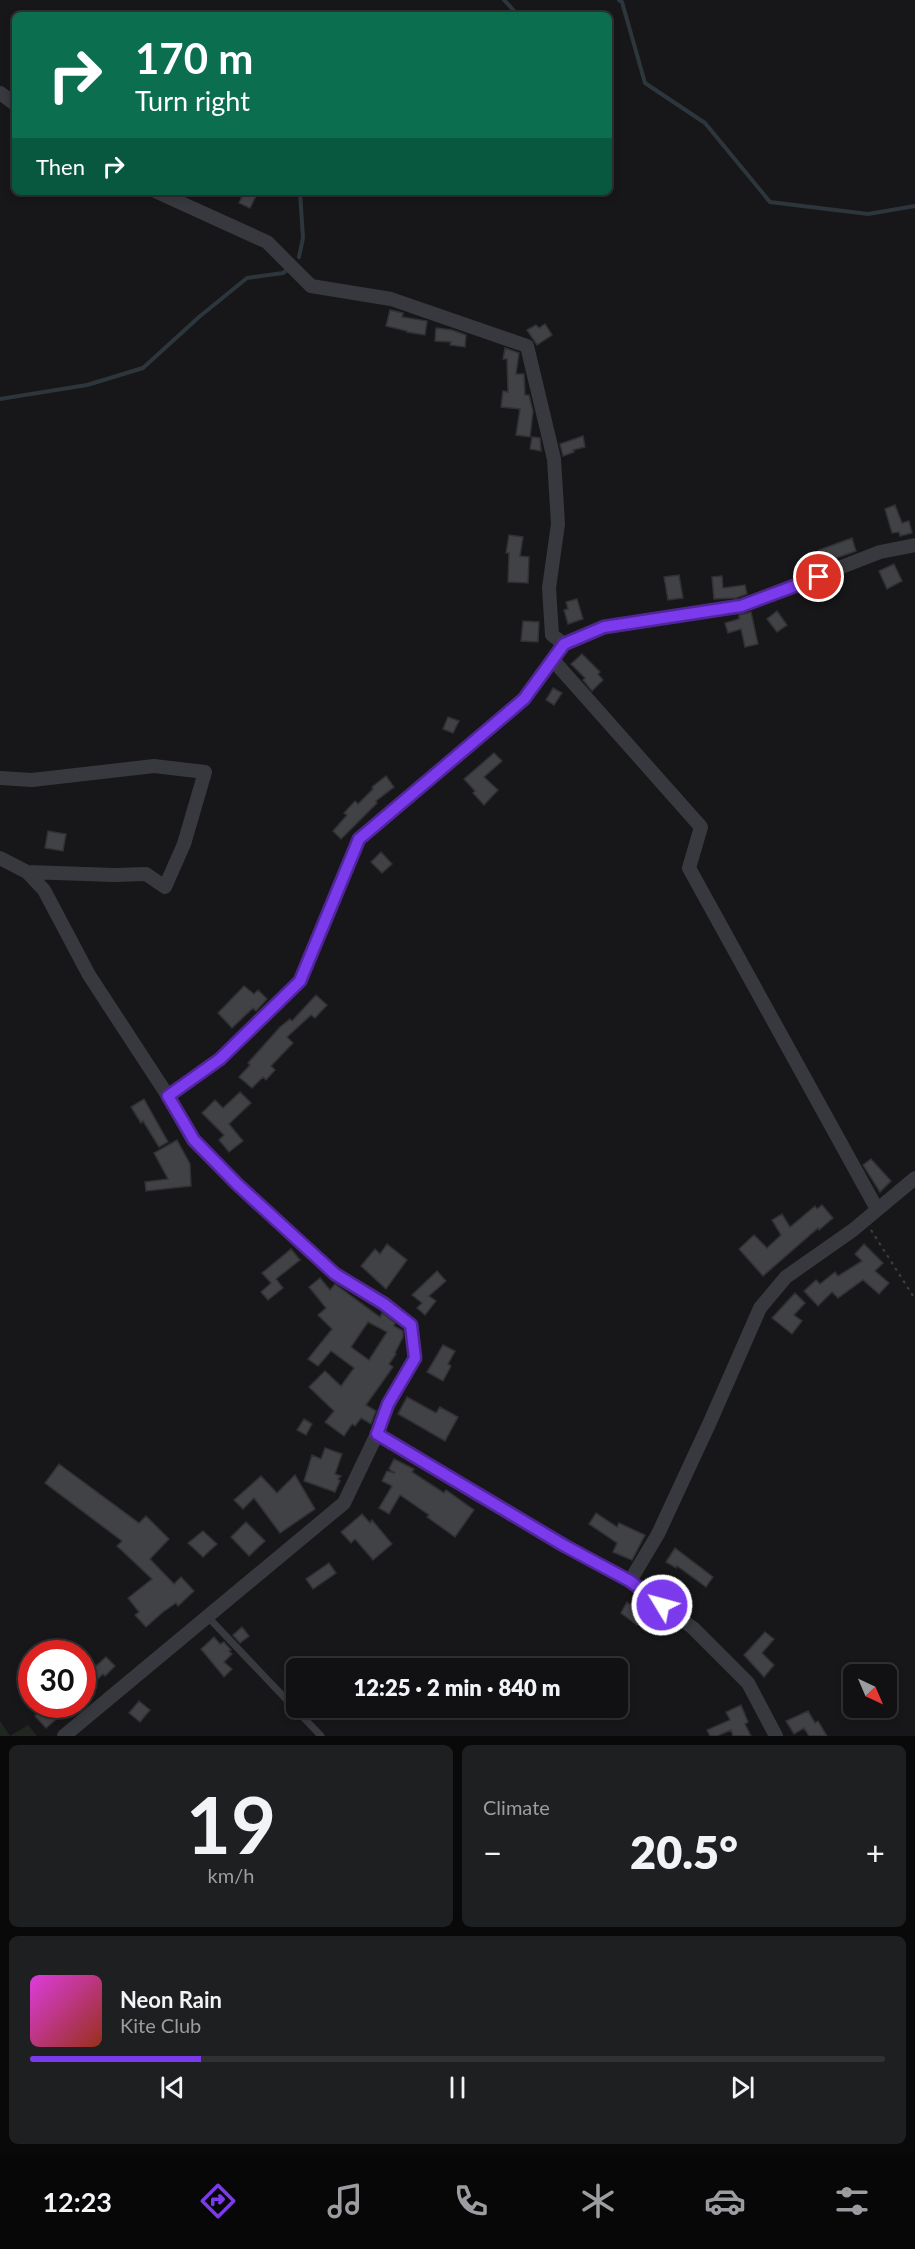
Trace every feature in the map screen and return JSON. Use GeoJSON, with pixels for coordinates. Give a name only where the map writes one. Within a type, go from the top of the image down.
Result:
{"type":"FeatureCollection","features":[{"type":"Feature","properties":{"kind":"street"},"geometry":{"type":"LineString","coordinates":[[164,195],[267,242],[311,286],[391,299],[527,346],[554,459],[558,524],[549,588],[552,635],[564,644]]}},
{"type":"Feature","properties":{"kind":"street"},"geometry":{"type":"LineString","coordinates":[[168,1096],[220,1059],[300,981],[359,839],[524,699],[564,644],[604,627],[741,606],[880,552],[915,545]]}},
{"type":"Feature","properties":{"kind":"street"},"geometry":{"type":"LineString","coordinates":[[553,660],[701,827],[689,868],[877,1209]]}},
{"type":"Feature","properties":{"kind":"street"},"geometry":{"type":"LineString","coordinates":[[0,778],[32,780],[154,766],[205,772],[184,844],[165,887],[146,874],[27,872]]}},
{"type":"Feature","properties":{"kind":"street"},"geometry":{"type":"LineString","coordinates":[[0,858],[27,872],[44,890],[89,975],[194,1140],[237,1184],[335,1274],[384,1304],[411,1325],[415,1358],[388,1404],[377,1434],[344,1503],[64,1736]]}},
{"type":"Feature","properties":{"kind":"street"},"geometry":{"type":"LineString","coordinates":[[630,1581],[667,1514],[759,1308],[786,1277],[865,1220],[915,1178]]}},
{"type":"Feature","properties":{"kind":"street"},"geometry":{"type":"LineString","coordinates":[[377,1434],[565,1546],[630,1581],[693,1628],[748,1683],[776,1736]]}},
{"type":"Feature","properties":{"kind":"lane"},"geometry":{"type":"LineString","coordinates":[[207,1616],[321,1736]]}},
{"type":"Feature","properties":{"kind":"path"},"geometry":{"type":"LineString","coordinates":[[865,1220],[915,1299]]}},
{"type":"Feature","properties":{"kind":"shaded area"},"geometry":{"type":"Polygon","coordinates":[[[0,1721],[10,1736],[0,1736],[0,1721]]]}},
{"type":"Feature","properties":{"kind":"shaded area"},"geometry":{"type":"Polygon","coordinates":[[[28,1725],[37,1736],[10,1736],[28,1725]]]}},
{"type":"Feature","properties":{"kind":"building"},"geometry":{"type":"Polygon","coordinates":[[[243,195],[256,196],[250,208],[239,203],[243,195]]]}},
{"type":"Feature","properties":{"kind":"building"},"geometry":{"type":"Polygon","coordinates":[[[390,310],[403,313],[402,317],[427,321],[425,335],[386,326],[390,310]]]}},
{"type":"Feature","properties":{"kind":"building"},"geometry":{"type":"Polygon","coordinates":[[[545,324],[552,335],[537,345],[527,330],[536,325],[539,328],[545,324]]]}},
{"type":"Feature","properties":{"kind":"building"},"geometry":{"type":"Polygon","coordinates":[[[436,328],[466,335],[465,347],[450,345],[451,342],[435,341],[436,328]]]}},
{"type":"Feature","properties":{"kind":"building"},"geometry":{"type":"Polygon","coordinates":[[[505,348],[519,353],[516,374],[524,374],[525,395],[529,395],[533,411],[530,437],[516,435],[520,409],[501,407],[503,391],[508,392],[507,359],[503,359],[505,348]]]}},
{"type":"Feature","properties":{"kind":"building"},"geometry":{"type":"Polygon","coordinates":[[[583,436],[585,447],[563,456],[560,444],[583,436]]]}},
{"type":"Feature","properties":{"kind":"building"},"geometry":{"type":"Polygon","coordinates":[[[532,437],[540,438],[541,451],[530,449],[532,437]]]}},
{"type":"Feature","properties":{"kind":"building"},"geometry":{"type":"Polygon","coordinates":[[[895,505],[902,523],[909,521],[912,533],[900,536],[899,532],[892,533],[885,509],[895,505]]]}},
{"type":"Feature","properties":{"kind":"building"},"geometry":{"type":"Polygon","coordinates":[[[509,535],[523,537],[520,556],[529,557],[528,583],[508,582],[509,553],[506,553],[509,535]]]}},
{"type":"Feature","properties":{"kind":"building"},"geometry":{"type":"Polygon","coordinates":[[[852,538],[856,551],[828,561],[826,558],[823,559],[819,550],[852,538]]]}},
{"type":"Feature","properties":{"kind":"building"},"geometry":{"type":"Polygon","coordinates":[[[894,564],[902,581],[887,589],[879,571],[894,564]]]}},
{"type":"Feature","properties":{"kind":"building"},"geometry":{"type":"Polygon","coordinates":[[[679,575],[683,598],[668,600],[664,577],[679,575]]]}},
{"type":"Feature","properties":{"kind":"building"},"geometry":{"type":"Polygon","coordinates":[[[722,576],[723,588],[745,585],[747,594],[736,598],[714,599],[712,577],[722,576]]]}},
{"type":"Feature","properties":{"kind":"building"},"geometry":{"type":"Polygon","coordinates":[[[577,599],[583,619],[568,624],[564,610],[568,609],[566,602],[577,599]]]}},
{"type":"Feature","properties":{"kind":"building"},"geometry":{"type":"Polygon","coordinates":[[[777,611],[787,625],[777,632],[767,619],[777,611]]]}},
{"type":"Feature","properties":{"kind":"building"},"geometry":{"type":"Polygon","coordinates":[[[751,612],[758,644],[745,647],[741,629],[728,633],[725,623],[739,619],[739,615],[751,612]]]}},
{"type":"Feature","properties":{"kind":"building"},"geometry":{"type":"Polygon","coordinates":[[[523,621],[539,622],[538,642],[521,641],[523,621]]]}},
{"type":"Feature","properties":{"kind":"building"},"geometry":{"type":"Polygon","coordinates":[[[582,654],[600,672],[598,674],[603,680],[592,691],[583,680],[585,678],[571,664],[582,654]]]}},
{"type":"Feature","properties":{"kind":"building"},"geometry":{"type":"Polygon","coordinates":[[[553,688],[562,693],[554,705],[546,700],[553,688]]]}},
{"type":"Feature","properties":{"kind":"building"},"geometry":{"type":"Polygon","coordinates":[[[448,717],[459,721],[453,733],[443,729],[448,717]]]}},
{"type":"Feature","properties":{"kind":"building"},"geometry":{"type":"Polygon","coordinates":[[[494,753],[502,761],[484,777],[498,790],[484,805],[464,779],[494,753]]]}},
{"type":"Feature","properties":{"kind":"building"},"geometry":{"type":"Polygon","coordinates":[[[386,776],[394,787],[376,801],[377,803],[341,839],[333,831],[347,815],[344,813],[355,801],[358,804],[373,789],[372,787],[386,776]]]}},
{"type":"Feature","properties":{"kind":"building"},"geometry":{"type":"Polygon","coordinates":[[[48,831],[66,834],[63,851],[45,848],[48,831]]]}},
{"type":"Feature","properties":{"kind":"building"},"geometry":{"type":"Polygon","coordinates":[[[381,852],[392,864],[382,873],[371,862],[381,852]]]}},
{"type":"Feature","properties":{"kind":"building"},"geometry":{"type":"Polygon","coordinates":[[[244,986],[254,994],[258,990],[267,999],[256,1011],[253,1008],[232,1028],[218,1013],[244,986]]]}},
{"type":"Feature","properties":{"kind":"building"},"geometry":{"type":"Polygon","coordinates":[[[316,995],[327,1005],[315,1018],[311,1015],[287,1037],[293,1043],[271,1066],[275,1070],[266,1080],[263,1077],[252,1088],[239,1077],[250,1065],[248,1063],[280,1027],[290,1019],[292,1021],[316,995]]]}},
{"type":"Feature","properties":{"kind":"building"},"geometry":{"type":"Polygon","coordinates":[[[240,1092],[251,1103],[229,1124],[243,1141],[229,1152],[219,1140],[224,1135],[202,1113],[215,1100],[223,1108],[240,1092]]]}},
{"type":"Feature","properties":{"kind":"building"},"geometry":{"type":"Polygon","coordinates":[[[144,1099],[168,1142],[159,1147],[143,1121],[141,1123],[131,1107],[144,1099]]]}},
{"type":"Feature","properties":{"kind":"building"},"geometry":{"type":"Polygon","coordinates":[[[177,1140],[190,1164],[191,1186],[146,1191],[145,1182],[168,1179],[154,1153],[177,1140]]]}},
{"type":"Feature","properties":{"kind":"building"},"geometry":{"type":"Polygon","coordinates":[[[871,1159],[891,1181],[880,1192],[863,1165],[871,1159]]]}},
{"type":"Feature","properties":{"kind":"building"},"geometry":{"type":"Polygon","coordinates":[[[822,1205],[833,1218],[819,1230],[818,1228],[763,1276],[739,1249],[754,1235],[767,1248],[781,1235],[772,1220],[782,1214],[790,1227],[815,1206],[817,1209],[822,1205]]]}},
{"type":"Feature","properties":{"kind":"building"},"geometry":{"type":"Polygon","coordinates":[[[387,1244],[407,1260],[386,1289],[361,1266],[375,1249],[380,1254],[387,1244]]]}},
{"type":"Feature","properties":{"kind":"building"},"geometry":{"type":"Polygon","coordinates":[[[864,1244],[883,1263],[875,1271],[889,1283],[879,1294],[863,1280],[838,1298],[832,1292],[818,1306],[804,1291],[816,1280],[820,1284],[835,1272],[838,1276],[862,1261],[855,1254],[864,1244]]]}},
{"type":"Feature","properties":{"kind":"building"},"geometry":{"type":"Polygon","coordinates":[[[291,1249],[300,1260],[276,1279],[283,1288],[268,1300],[261,1292],[271,1283],[262,1273],[291,1249]]]}},
{"type":"Feature","properties":{"kind":"building"},"geometry":{"type":"Polygon","coordinates":[[[437,1271],[446,1281],[429,1296],[436,1301],[425,1315],[417,1308],[422,1303],[412,1295],[437,1271]]]}},
{"type":"Feature","properties":{"kind":"building"},"geometry":{"type":"Polygon","coordinates":[[[320,1278],[330,1290],[335,1284],[380,1317],[382,1313],[395,1323],[394,1326],[403,1331],[396,1354],[389,1364],[393,1367],[366,1405],[376,1411],[371,1424],[361,1418],[355,1426],[352,1424],[344,1436],[325,1422],[334,1411],[309,1387],[325,1371],[341,1386],[354,1368],[331,1351],[318,1366],[308,1359],[332,1329],[318,1315],[326,1308],[309,1287],[320,1278]],[[368,1322],[351,1347],[369,1360],[387,1332],[368,1322]]]}},
{"type":"Feature","properties":{"kind":"building"},"geometry":{"type":"Polygon","coordinates":[[[795,1293],[805,1303],[794,1315],[802,1321],[792,1334],[772,1318],[795,1293]]]}},
{"type":"Feature","properties":{"kind":"building"},"geometry":{"type":"Polygon","coordinates":[[[443,1345],[455,1351],[448,1364],[451,1366],[443,1381],[427,1372],[443,1345]]]}},
{"type":"Feature","properties":{"kind":"building"},"geometry":{"type":"Polygon","coordinates":[[[407,1397],[436,1413],[440,1407],[458,1417],[445,1441],[398,1414],[407,1397]]]}},
{"type":"Feature","properties":{"kind":"building"},"geometry":{"type":"Polygon","coordinates":[[[304,1419],[312,1424],[306,1435],[297,1430],[304,1419]]]}},
{"type":"Feature","properties":{"kind":"building"},"geometry":{"type":"Polygon","coordinates":[[[325,1448],[342,1454],[335,1474],[341,1476],[335,1492],[304,1481],[312,1455],[321,1459],[325,1448]]]}},
{"type":"Feature","properties":{"kind":"building"},"geometry":{"type":"Polygon","coordinates":[[[394,1459],[414,1469],[412,1472],[444,1493],[446,1490],[474,1510],[455,1537],[400,1495],[389,1514],[379,1508],[392,1486],[382,1481],[387,1471],[395,1473],[389,1469],[394,1459]]]}},
{"type":"Feature","properties":{"kind":"building"},"geometry":{"type":"Polygon","coordinates":[[[59,1464],[139,1523],[146,1516],[169,1539],[150,1559],[174,1584],[181,1577],[194,1591],[178,1606],[176,1603],[146,1627],[135,1615],[139,1612],[128,1598],[152,1579],[117,1546],[122,1541],[45,1483],[59,1464]]]}},
{"type":"Feature","properties":{"kind":"building"},"geometry":{"type":"Polygon","coordinates":[[[295,1475],[315,1509],[280,1533],[254,1498],[243,1509],[234,1500],[261,1476],[277,1493],[295,1475]]]}},
{"type":"Feature","properties":{"kind":"building"},"geometry":{"type":"Polygon","coordinates":[[[596,1513],[617,1527],[619,1523],[645,1535],[632,1560],[613,1552],[617,1543],[589,1524],[596,1513]]]}},
{"type":"Feature","properties":{"kind":"building"},"geometry":{"type":"Polygon","coordinates":[[[362,1514],[370,1523],[372,1520],[392,1544],[373,1560],[355,1539],[351,1543],[341,1532],[362,1514]]]}},
{"type":"Feature","properties":{"kind":"building"},"geometry":{"type":"Polygon","coordinates":[[[246,1522],[265,1541],[249,1556],[231,1537],[246,1522]]]}},
{"type":"Feature","properties":{"kind":"building"},"geometry":{"type":"Polygon","coordinates":[[[203,1531],[217,1544],[203,1557],[188,1543],[203,1531]]]}},
{"type":"Feature","properties":{"kind":"building"},"geometry":{"type":"Polygon","coordinates":[[[675,1548],[713,1577],[706,1587],[677,1566],[676,1568],[666,1562],[675,1548]]]}},
{"type":"Feature","properties":{"kind":"building"},"geometry":{"type":"Polygon","coordinates":[[[329,1563],[336,1573],[313,1589],[306,1579],[329,1563]]]}},
{"type":"Feature","properties":{"kind":"building"},"geometry":{"type":"Polygon","coordinates":[[[627,1602],[644,1615],[637,1625],[621,1613],[627,1602]]]}},
{"type":"Feature","properties":{"kind":"building"},"geometry":{"type":"Polygon","coordinates":[[[650,1607],[660,1614],[651,1626],[642,1619],[650,1607]]]}},
{"type":"Feature","properties":{"kind":"building"},"geometry":{"type":"Polygon","coordinates":[[[242,1627],[249,1636],[240,1643],[233,1635],[242,1627]]]}},
{"type":"Feature","properties":{"kind":"building"},"geometry":{"type":"Polygon","coordinates":[[[765,1632],[774,1639],[762,1653],[774,1665],[764,1677],[744,1655],[765,1632]]]}},
{"type":"Feature","properties":{"kind":"building"},"geometry":{"type":"Polygon","coordinates":[[[214,1637],[220,1644],[224,1642],[232,1654],[224,1662],[232,1669],[224,1677],[201,1649],[214,1637]]]}},
{"type":"Feature","properties":{"kind":"building"},"geometry":{"type":"Polygon","coordinates":[[[106,1657],[115,1666],[105,1676],[103,1674],[96,1681],[96,1666],[106,1657]]]}},
{"type":"Feature","properties":{"kind":"building"},"geometry":{"type":"Polygon","coordinates":[[[139,1701],[150,1710],[140,1722],[129,1713],[139,1701]]]}},
{"type":"Feature","properties":{"kind":"building"},"geometry":{"type":"Polygon","coordinates":[[[741,1705],[748,1722],[745,1724],[751,1736],[733,1736],[731,1730],[717,1736],[710,1736],[707,1730],[730,1720],[726,1712],[741,1705]]]}},
{"type":"Feature","properties":{"kind":"building"},"geometry":{"type":"Polygon","coordinates":[[[808,1711],[815,1723],[818,1721],[827,1736],[809,1736],[804,1728],[794,1734],[786,1721],[808,1711]]]}},
{"type":"Feature","properties":{"kind":"building"},"geometry":{"type":"Polygon","coordinates":[[[37,1718],[58,1718],[46,1728],[37,1718]]]}},
{"type":"Feature","properties":{"kind":"waterway"},"geometry":{"type":"LineString","coordinates":[[504,0],[515,12]]}},
{"type":"Feature","properties":{"kind":"waterway"},"geometry":{"type":"LineString","coordinates":[[619,0],[622,2],[645,83],[705,123],[770,202],[868,214],[915,206]]}},
{"type":"Feature","properties":{"kind":"waterway"},"geometry":{"type":"LineString","coordinates":[[299,257],[303,238],[300,195]]}},
{"type":"Feature","properties":{"kind":"waterway"},"geometry":{"type":"LineString","coordinates":[[0,399],[87,385],[143,368],[199,317],[247,278],[283,273],[290,268]]}},
{"type":"Feature","properties":{"kind":"route"},"geometry":{"type":"LineString","coordinates":[[662,1605],[630,1581],[565,1546],[377,1434],[388,1404],[415,1358],[411,1325],[384,1304],[335,1274],[237,1184],[194,1140],[168,1096],[220,1059],[300,981],[359,839],[524,699],[564,644],[604,627],[741,606],[819,577]]}}]}
